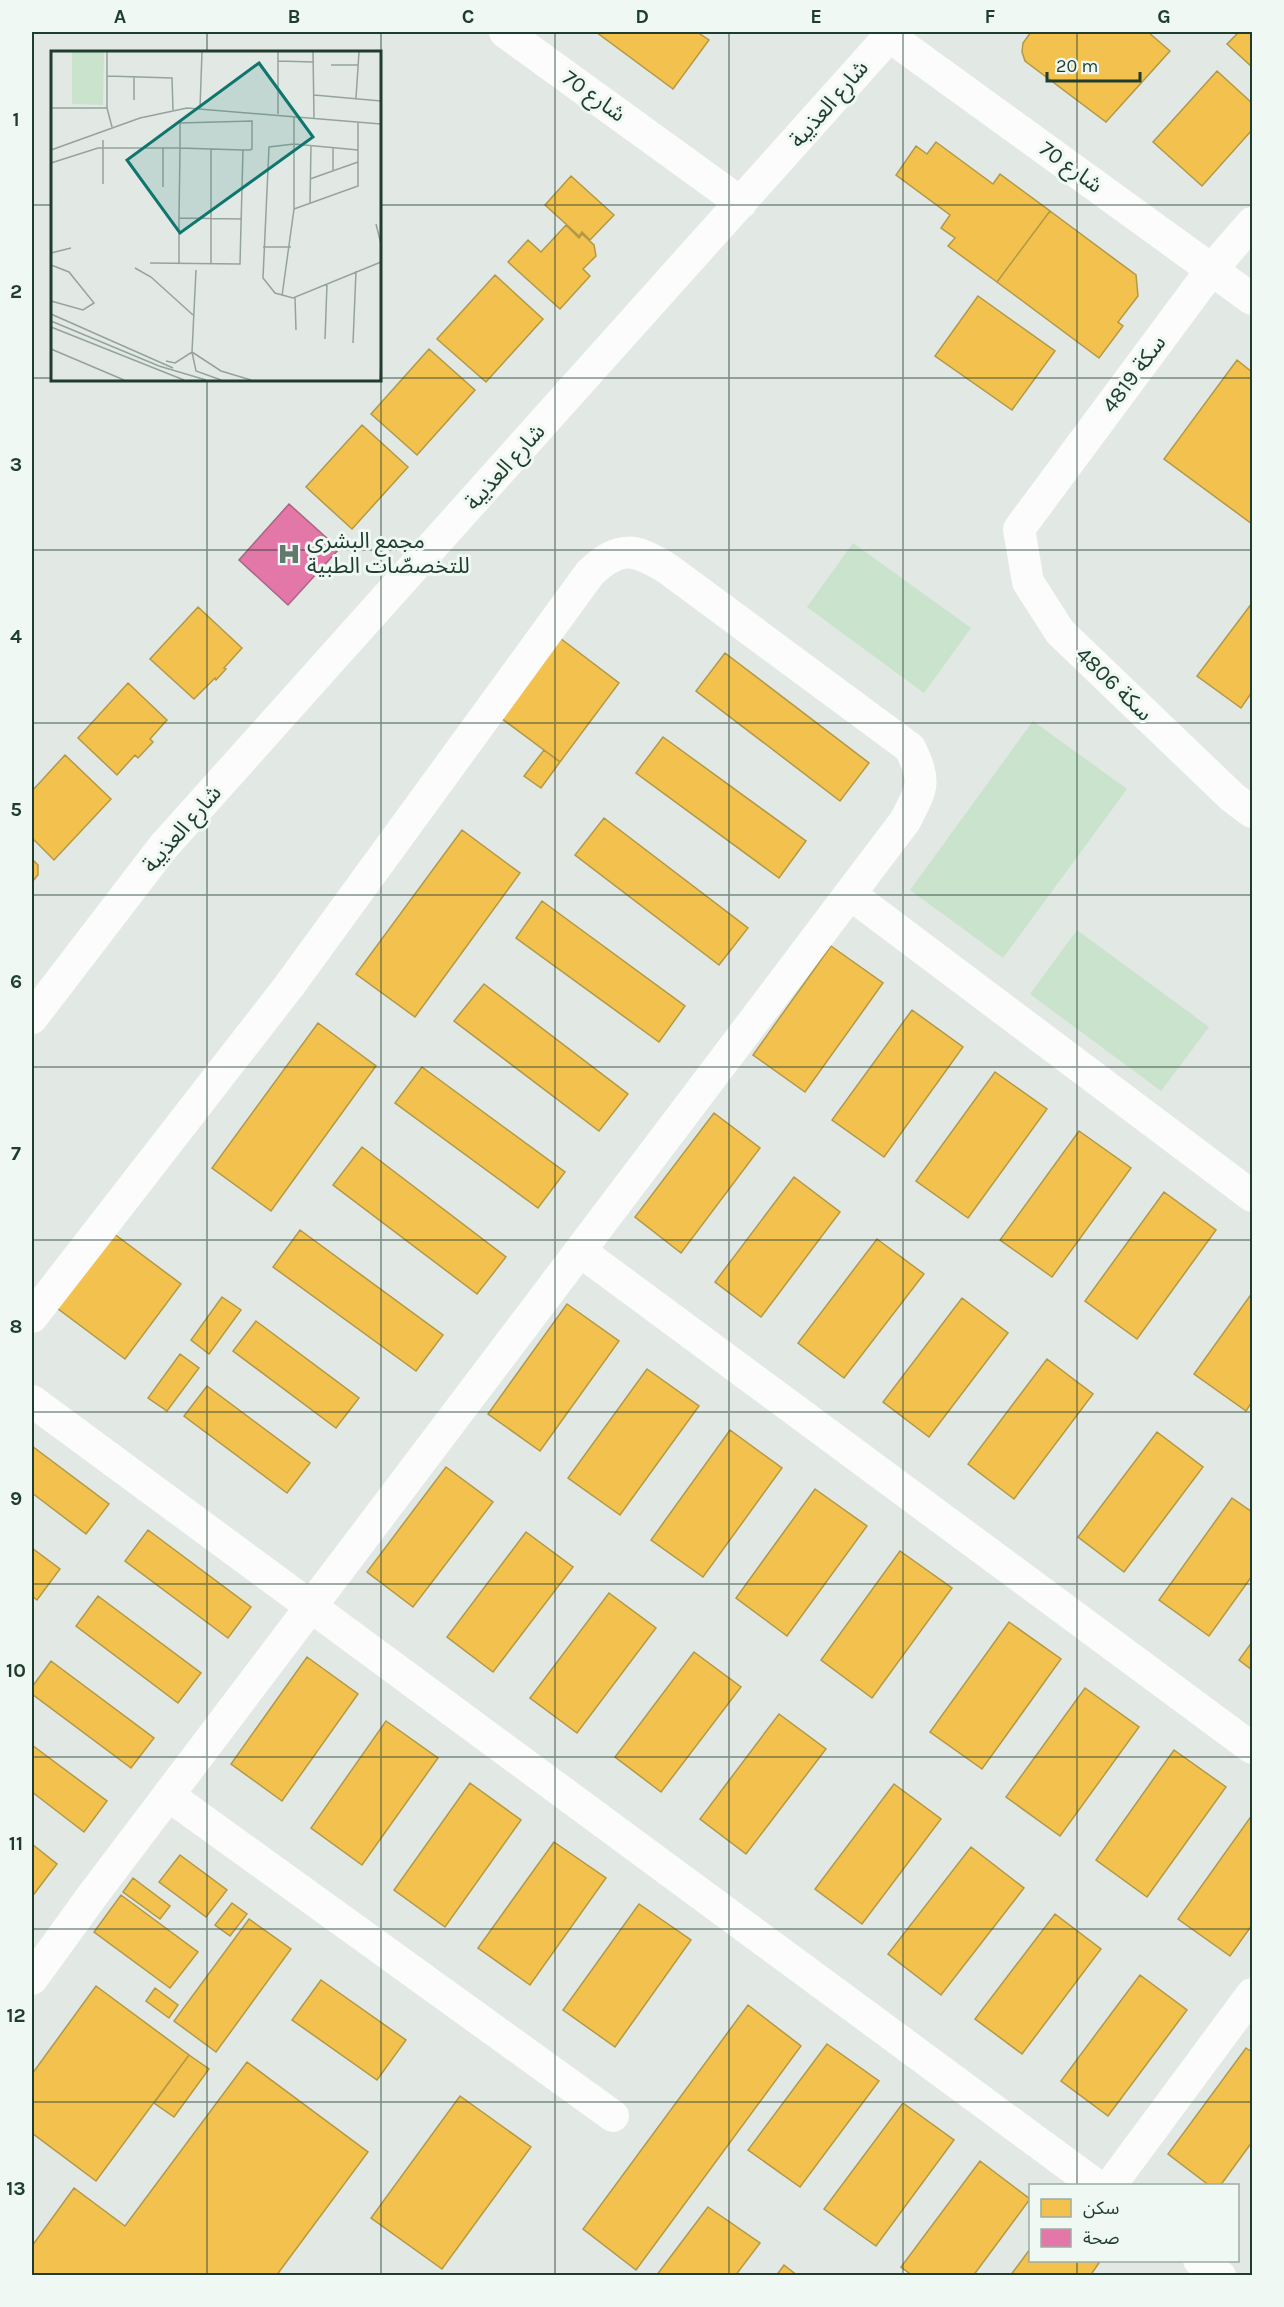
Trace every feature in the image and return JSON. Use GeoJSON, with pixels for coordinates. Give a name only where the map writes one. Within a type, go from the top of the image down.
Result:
{"type":"FeatureCollection","features":[{"type":"Feature","properties":{"kind":"street","name":"شارع 70"},"geometry":{"type":"LineString","coordinates":[[506,32],[741,204]]}},
{"type":"Feature","properties":{"kind":"street","name":"شارع 70"},"geometry":{"type":"LineString","coordinates":[[891,34],[1252,298]]}},
{"type":"Feature","properties":{"kind":"street","name":"شارع العذيبة"},"geometry":{"type":"LineString","coordinates":[[32,1018],[164,847],[891,34]]}},
{"type":"Feature","properties":{"kind":"street","name":"سكة 4819"},"geometry":{"type":"LineString","coordinates":[[1019,529],[1212,269],[1252,224]]}},
{"type":"Feature","properties":{"kind":"street","name":"سكة 4806"},"geometry":{"type":"LineString","coordinates":[[1019,529],[1028,582],[1060,632],[1232,797],[1252,812]]}},
{"type":"Feature","properties":{"kind":"street"},"geometry":{"type":"LineString","coordinates":[[32,1317],[289,986],[590,573],[606,557],[630,552],[645,555],[668,569],[910,748],[919,768],[921,791],[905,821],[168,1795],[32,1979]]}},
{"type":"Feature","properties":{"kind":"street"},"geometry":{"type":"LineString","coordinates":[[850,894],[1252,1196]]}},
{"type":"Feature","properties":{"kind":"street"},"geometry":{"type":"LineString","coordinates":[[580,1251],[1252,1748]]}},
{"type":"Feature","properties":{"kind":"street"},"geometry":{"type":"LineString","coordinates":[[32,1401],[1094,2184]]}},
{"type":"Feature","properties":{"kind":"street"},"geometry":{"type":"LineString","coordinates":[[168,1795],[613,2116]]}},
{"type":"Feature","properties":{"kind":"street"},"geometry":{"type":"LineString","coordinates":[[1111,2184],[1252,1994]]}},
{"type":"Feature","properties":{"kind":"street"},"geometry":{"type":"LineString","coordinates":[[1202,2262],[1220,2276]]}},
{"type":"Feature","properties":{"kind":"green space"},"geometry":{"type":"Polygon","coordinates":[[[853,543],[971,628],[924,693],[807,607],[853,543]]]}},
{"type":"Feature","properties":{"kind":"green space"},"geometry":{"type":"Polygon","coordinates":[[[1033,721],[1127,789],[1003,958],[910,890],[1033,721]]]}},
{"type":"Feature","properties":{"kind":"green space"},"geometry":{"type":"Polygon","coordinates":[[[1077,930],[1209,1027],[1161,1091],[1030,994],[1077,930]]]}},
{"type":"Feature","properties":{"kind":"building: سكن"},"geometry":{"type":"Polygon","coordinates":[[[596,32],[697,32],[709,40],[673,89],[596,32]]]}},
{"type":"Feature","properties":{"kind":"building: سكن"},"geometry":{"type":"Polygon","coordinates":[[[1031,32],[1148,32],[1170,51],[1106,122],[1025,61],[1022,52],[1023,43],[1031,32]]]}},
{"type":"Feature","properties":{"kind":"building: سكن"},"geometry":{"type":"Polygon","coordinates":[[[1239,32],[1252,32],[1252,67],[1227,44],[1239,32]]]}},
{"type":"Feature","properties":{"kind":"building: سكن"},"geometry":{"type":"Polygon","coordinates":[[[1217,71],[1252,103],[1252,130],[1202,186],[1153,142],[1217,71]]]}},
{"type":"Feature","properties":{"kind":"building: سكن"},"geometry":{"type":"Polygon","coordinates":[[[936,142],[993,184],[1000,174],[1050,211],[997,282],[948,246],[955,238],[941,228],[950,215],[896,175],[916,146],[927,154],[936,142]]]}},
{"type":"Feature","properties":{"kind":"building: سكن"},"geometry":{"type":"Polygon","coordinates":[[[571,176],[614,215],[590,240],[582,232],[579,236],[545,205],[571,176]]]}},
{"type":"Feature","properties":{"kind":"building: سكن"},"geometry":{"type":"Polygon","coordinates":[[[1050,211],[1136,275],[1138,296],[1118,322],[1123,326],[1099,358],[997,282],[1050,211]]]}},
{"type":"Feature","properties":{"kind":"building: سكن"},"geometry":{"type":"Polygon","coordinates":[[[566,225],[579,238],[582,234],[594,245],[596,256],[583,269],[590,276],[560,309],[508,262],[528,240],[541,252],[566,225]]]}},
{"type":"Feature","properties":{"kind":"building: سكن"},"geometry":{"type":"Polygon","coordinates":[[[495,275],[543,319],[486,382],[437,339],[495,275]]]}},
{"type":"Feature","properties":{"kind":"building: سكن"},"geometry":{"type":"Polygon","coordinates":[[[978,296],[1055,351],[1012,410],[935,356],[978,296]]]}},
{"type":"Feature","properties":{"kind":"building: سكن"},"geometry":{"type":"Polygon","coordinates":[[[429,349],[475,390],[417,455],[371,414],[429,349]]]}},
{"type":"Feature","properties":{"kind":"building: سكن"},"geometry":{"type":"Polygon","coordinates":[[[1237,360],[1252,372],[1252,524],[1164,459],[1237,360]]]}},
{"type":"Feature","properties":{"kind":"building: سكن"},"geometry":{"type":"Polygon","coordinates":[[[362,425],[408,467],[352,529],[306,487],[362,425]]]}},
{"type":"Feature","properties":{"kind":"building: سكن"},"geometry":{"type":"Polygon","coordinates":[[[1252,603],[1252,692],[1241,708],[1197,676],[1252,603]]]}},
{"type":"Feature","properties":{"kind":"building: سكن"},"geometry":{"type":"Polygon","coordinates":[[[198,607],[242,648],[216,680],[215,678],[194,699],[150,659],[198,607]]]}},
{"type":"Feature","properties":{"kind":"building: سكن"},"geometry":{"type":"Polygon","coordinates":[[[556,635],[619,683],[560,762],[497,715],[556,635]]]}},
{"type":"Feature","properties":{"kind":"building: سكن"},"geometry":{"type":"Polygon","coordinates":[[[725,653],[869,763],[840,801],[696,691],[725,653]]]}},
{"type":"Feature","properties":{"kind":"building: سكن"},"geometry":{"type":"Polygon","coordinates":[[[128,683],[167,720],[150,739],[153,742],[138,758],[135,755],[117,775],[78,738],[128,683]]]}},
{"type":"Feature","properties":{"kind":"building: سكن"},"geometry":{"type":"Polygon","coordinates":[[[663,737],[806,841],[779,878],[636,773],[663,737]]]}},
{"type":"Feature","properties":{"kind":"building: سكن"},"geometry":{"type":"Polygon","coordinates":[[[544,750],[560,762],[541,788],[524,776],[544,750]]]}},
{"type":"Feature","properties":{"kind":"building: سكن"},"geometry":{"type":"Polygon","coordinates":[[[65,755],[111,799],[54,860],[32,838],[32,791],[65,755]]]}},
{"type":"Feature","properties":{"kind":"building: سكن"},"geometry":{"type":"Polygon","coordinates":[[[604,818],[748,928],[719,965],[575,855],[604,818]]]}},
{"type":"Feature","properties":{"kind":"building: سكن"},"geometry":{"type":"Polygon","coordinates":[[[462,830],[520,873],[415,1017],[356,974],[462,830]]]}},
{"type":"Feature","properties":{"kind":"building: سكن"},"geometry":{"type":"Polygon","coordinates":[[[32,859],[38,865],[38,875],[32,882],[32,859]]]}},
{"type":"Feature","properties":{"kind":"building: سكن"},"geometry":{"type":"Polygon","coordinates":[[[542,901],[685,1006],[659,1042],[516,938],[542,901]]]}},
{"type":"Feature","properties":{"kind":"building: سكن"},"geometry":{"type":"Polygon","coordinates":[[[831,946],[883,983],[805,1092],[753,1055],[831,946]]]}},
{"type":"Feature","properties":{"kind":"building: سكن"},"geometry":{"type":"Polygon","coordinates":[[[484,984],[628,1094],[599,1131],[454,1021],[484,984]]]}},
{"type":"Feature","properties":{"kind":"building: سكن"},"geometry":{"type":"Polygon","coordinates":[[[912,1010],[963,1047],[884,1157],[832,1120],[912,1010]]]}},
{"type":"Feature","properties":{"kind":"building: سكن"},"geometry":{"type":"Polygon","coordinates":[[[318,1023],[376,1066],[271,1211],[212,1168],[318,1023]]]}},
{"type":"Feature","properties":{"kind":"building: سكن"},"geometry":{"type":"Polygon","coordinates":[[[422,1067],[565,1172],[538,1208],[395,1103],[422,1067]]]}},
{"type":"Feature","properties":{"kind":"building: سكن"},"geometry":{"type":"Polygon","coordinates":[[[995,1072],[1047,1109],[968,1218],[916,1181],[995,1072]]]}},
{"type":"Feature","properties":{"kind":"building: سكن"},"geometry":{"type":"Polygon","coordinates":[[[714,1113],[760,1148],[681,1253],[635,1217],[714,1113]]]}},
{"type":"Feature","properties":{"kind":"building: سكن"},"geometry":{"type":"Polygon","coordinates":[[[1079,1131],[1131,1168],[1052,1277],[1000,1240],[1079,1131]]]}},
{"type":"Feature","properties":{"kind":"building: سكن"},"geometry":{"type":"Polygon","coordinates":[[[362,1147],[506,1257],[477,1294],[333,1185],[362,1147]]]}},
{"type":"Feature","properties":{"kind":"building: سكن"},"geometry":{"type":"Polygon","coordinates":[[[794,1177],[840,1212],[761,1317],[715,1282],[794,1177]]]}},
{"type":"Feature","properties":{"kind":"building: سكن"},"geometry":{"type":"Polygon","coordinates":[[[1164,1192],[1216,1230],[1137,1339],[1085,1301],[1164,1192]]]}},
{"type":"Feature","properties":{"kind":"building: سكن"},"geometry":{"type":"Polygon","coordinates":[[[300,1230],[443,1335],[416,1371],[273,1267],[300,1230]]]}},
{"type":"Feature","properties":{"kind":"building: سكن"},"geometry":{"type":"Polygon","coordinates":[[[113,1233],[181,1284],[125,1359],[57,1308],[113,1233]]]}},
{"type":"Feature","properties":{"kind":"building: سكن"},"geometry":{"type":"Polygon","coordinates":[[[877,1239],[924,1274],[844,1378],[798,1343],[877,1239]]]}},
{"type":"Feature","properties":{"kind":"building: سكن"},"geometry":{"type":"Polygon","coordinates":[[[1252,1293],[1252,1402],[1246,1411],[1194,1374],[1252,1293]]]}},
{"type":"Feature","properties":{"kind":"building: سكن"},"geometry":{"type":"Polygon","coordinates":[[[222,1297],[241,1310],[209,1354],[191,1340],[222,1297]]]}},
{"type":"Feature","properties":{"kind":"building: سكن"},"geometry":{"type":"Polygon","coordinates":[[[962,1298],[1008,1333],[929,1437],[883,1402],[962,1298]]]}},
{"type":"Feature","properties":{"kind":"building: سكن"},"geometry":{"type":"Polygon","coordinates":[[[567,1304],[619,1341],[540,1451],[488,1414],[567,1304]]]}},
{"type":"Feature","properties":{"kind":"building: سكن"},"geometry":{"type":"Polygon","coordinates":[[[256,1321],[359,1398],[336,1428],[233,1351],[256,1321]]]}},
{"type":"Feature","properties":{"kind":"building: سكن"},"geometry":{"type":"Polygon","coordinates":[[[180,1354],[199,1368],[167,1411],[148,1398],[180,1354]]]}},
{"type":"Feature","properties":{"kind":"building: سكن"},"geometry":{"type":"Polygon","coordinates":[[[1047,1359],[1093,1394],[1014,1499],[968,1464],[1047,1359]]]}},
{"type":"Feature","properties":{"kind":"building: سكن"},"geometry":{"type":"Polygon","coordinates":[[[647,1369],[699,1406],[620,1515],[568,1478],[647,1369]]]}},
{"type":"Feature","properties":{"kind":"building: سكن"},"geometry":{"type":"Polygon","coordinates":[[[207,1386],[310,1463],[287,1493],[184,1416],[207,1386]]]}},
{"type":"Feature","properties":{"kind":"building: سكن"},"geometry":{"type":"Polygon","coordinates":[[[730,1430],[782,1468],[703,1577],[651,1540],[730,1430]]]}},
{"type":"Feature","properties":{"kind":"building: سكن"},"geometry":{"type":"Polygon","coordinates":[[[1157,1432],[1203,1467],[1124,1572],[1078,1537],[1157,1432]]]}},
{"type":"Feature","properties":{"kind":"building: سكن"},"geometry":{"type":"Polygon","coordinates":[[[32,1446],[109,1504],[86,1534],[32,1493],[32,1446]]]}},
{"type":"Feature","properties":{"kind":"building: سكن"},"geometry":{"type":"Polygon","coordinates":[[[446,1467],[493,1502],[413,1607],[367,1572],[446,1467]]]}},
{"type":"Feature","properties":{"kind":"building: سكن"},"geometry":{"type":"Polygon","coordinates":[[[815,1489],[867,1526],[787,1636],[736,1598],[815,1489]]]}},
{"type":"Feature","properties":{"kind":"building: سكن"},"geometry":{"type":"Polygon","coordinates":[[[1232,1498],[1252,1512],[1252,1576],[1209,1636],[1159,1600],[1232,1498]]]}},
{"type":"Feature","properties":{"kind":"building: سكن"},"geometry":{"type":"Polygon","coordinates":[[[148,1530],[251,1607],[228,1638],[125,1561],[148,1530]]]}},
{"type":"Feature","properties":{"kind":"building: سكن"},"geometry":{"type":"Polygon","coordinates":[[[526,1532],[573,1567],[493,1672],[447,1637],[526,1532]]]}},
{"type":"Feature","properties":{"kind":"building: سكن"},"geometry":{"type":"Polygon","coordinates":[[[32,1548],[60,1569],[37,1600],[32,1596],[32,1548]]]}},
{"type":"Feature","properties":{"kind":"building: سكن"},"geometry":{"type":"Polygon","coordinates":[[[900,1551],[952,1588],[872,1698],[821,1660],[900,1551]]]}},
{"type":"Feature","properties":{"kind":"building: سكن"},"geometry":{"type":"Polygon","coordinates":[[[609,1593],[656,1628],[577,1733],[530,1698],[609,1593]]]}},
{"type":"Feature","properties":{"kind":"building: سكن"},"geometry":{"type":"Polygon","coordinates":[[[98,1596],[201,1673],[178,1703],[76,1626],[98,1596]]]}},
{"type":"Feature","properties":{"kind":"building: سكن"},"geometry":{"type":"Polygon","coordinates":[[[1009,1622],[1061,1659],[982,1769],[930,1732],[1009,1622]]]}},
{"type":"Feature","properties":{"kind":"building: سكن"},"geometry":{"type":"Polygon","coordinates":[[[1252,1642],[1252,1670],[1239,1660],[1252,1642]]]}},
{"type":"Feature","properties":{"kind":"building: سكن"},"geometry":{"type":"Polygon","coordinates":[[[694,1652],[741,1687],[661,1792],[615,1757],[694,1652]]]}},
{"type":"Feature","properties":{"kind":"building: سكن"},"geometry":{"type":"Polygon","coordinates":[[[307,1657],[358,1694],[282,1801],[231,1764],[307,1657]]]}},
{"type":"Feature","properties":{"kind":"building: سكن"},"geometry":{"type":"Polygon","coordinates":[[[51,1661],[154,1738],[131,1768],[32,1694],[32,1687],[51,1661]]]}},
{"type":"Feature","properties":{"kind":"building: سكن"},"geometry":{"type":"Polygon","coordinates":[[[1085,1688],[1139,1727],[1060,1836],[1006,1797],[1085,1688]]]}},
{"type":"Feature","properties":{"kind":"building: سكن"},"geometry":{"type":"Polygon","coordinates":[[[779,1714],[826,1749],[746,1854],[700,1819],[779,1714]]]}},
{"type":"Feature","properties":{"kind":"building: سكن"},"geometry":{"type":"Polygon","coordinates":[[[386,1721],[438,1758],[362,1865],[311,1828],[386,1721]]]}},
{"type":"Feature","properties":{"kind":"building: سكن"},"geometry":{"type":"Polygon","coordinates":[[[32,1745],[107,1801],[84,1832],[32,1792],[32,1745]]]}},
{"type":"Feature","properties":{"kind":"building: سكن"},"geometry":{"type":"Polygon","coordinates":[[[1174,1750],[1226,1787],[1147,1897],[1096,1860],[1174,1750]]]}},
{"type":"Feature","properties":{"kind":"building: سكن"},"geometry":{"type":"Polygon","coordinates":[[[470,1783],[521,1820],[445,1927],[394,1890],[470,1783]]]}},
{"type":"Feature","properties":{"kind":"building: سكن"},"geometry":{"type":"Polygon","coordinates":[[[894,1784],[941,1819],[862,1924],[815,1889],[894,1784]]]}},
{"type":"Feature","properties":{"kind":"building: سكن"},"geometry":{"type":"Polygon","coordinates":[[[1252,1815],[1252,1925],[1230,1956],[1178,1919],[1252,1815]]]}},
{"type":"Feature","properties":{"kind":"building: سكن"},"geometry":{"type":"Polygon","coordinates":[[[554,1842],[606,1878],[530,1985],[478,1948],[554,1842]]]}},
{"type":"Feature","properties":{"kind":"building: سكن"},"geometry":{"type":"Polygon","coordinates":[[[32,1844],[57,1864],[34,1894],[32,1892],[32,1844]]]}},
{"type":"Feature","properties":{"kind":"building: سكن"},"geometry":{"type":"Polygon","coordinates":[[[971,1847],[1024,1888],[941,1995],[888,1954],[971,1847]]]}},
{"type":"Feature","properties":{"kind":"building: سكن"},"geometry":{"type":"Polygon","coordinates":[[[180,1855],[227,1890],[206,1917],[159,1882],[180,1855]]]}},
{"type":"Feature","properties":{"kind":"building: سكن"},"geometry":{"type":"Polygon","coordinates":[[[133,1878],[170,1906],[160,1919],[123,1892],[133,1878]]]}},
{"type":"Feature","properties":{"kind":"building: سكن"},"geometry":{"type":"Polygon","coordinates":[[[121,1895],[198,1952],[170,1988],[94,1932],[121,1895]]]}},
{"type":"Feature","properties":{"kind":"building: سكن"},"geometry":{"type":"Polygon","coordinates":[[[232,1903],[247,1914],[230,1936],[215,1925],[232,1903]]]}},
{"type":"Feature","properties":{"kind":"building: سكن"},"geometry":{"type":"Polygon","coordinates":[[[639,1904],[691,1940],[615,2047],[563,2010],[639,1904]]]}},
{"type":"Feature","properties":{"kind":"building: سكن"},"geometry":{"type":"Polygon","coordinates":[[[1055,1914],[1101,1949],[1022,2054],[975,2019],[1055,1914]]]}},
{"type":"Feature","properties":{"kind":"building: سكن"},"geometry":{"type":"Polygon","coordinates":[[[249,1919],[291,1949],[216,2052],[174,2021],[249,1919]]]}},
{"type":"Feature","properties":{"kind":"building: سكن"},"geometry":{"type":"Polygon","coordinates":[[[1140,1975],[1187,2010],[1108,2116],[1061,2081],[1140,1975]]]}},
{"type":"Feature","properties":{"kind":"building: سكن"},"geometry":{"type":"Polygon","coordinates":[[[321,1980],[406,2040],[377,2080],[292,2020],[321,1980]]]}},
{"type":"Feature","properties":{"kind":"building: سكن"},"geometry":{"type":"Polygon","coordinates":[[[96,1986],[189,2055],[96,2181],[32,2133],[32,2074],[96,1986]]]}},
{"type":"Feature","properties":{"kind":"building: سكن"},"geometry":{"type":"Polygon","coordinates":[[[155,1988],[178,2005],[169,2018],[146,2001],[155,1988]]]}},
{"type":"Feature","properties":{"kind":"building: سكن"},"geometry":{"type":"Polygon","coordinates":[[[748,2005],[801,2046],[636,2270],[583,2229],[748,2005]]]}},
{"type":"Feature","properties":{"kind":"building: سكن"},"geometry":{"type":"Polygon","coordinates":[[[827,2044],[879,2081],[800,2187],[748,2150],[827,2044]]]}},
{"type":"Feature","properties":{"kind":"building: سكن"},"geometry":{"type":"Polygon","coordinates":[[[1246,2048],[1252,2052],[1252,2142],[1221,2184],[1207,2184],[1168,2154],[1246,2048]]]}},
{"type":"Feature","properties":{"kind":"building: سكن"},"geometry":{"type":"Polygon","coordinates":[[[189,2055],[209,2069],[174,2117],[154,2103],[189,2055]]]}},
{"type":"Feature","properties":{"kind":"building: سكن"},"geometry":{"type":"Polygon","coordinates":[[[247,2062],[368,2152],[276,2276],[32,2276],[32,2246],[74,2188],[125,2226],[247,2062]]]}},
{"type":"Feature","properties":{"kind":"building: سكن"},"geometry":{"type":"Polygon","coordinates":[[[460,2096],[531,2147],[442,2269],[371,2218],[460,2096]]]}},
{"type":"Feature","properties":{"kind":"building: سكن"},"geometry":{"type":"Polygon","coordinates":[[[903,2103],[954,2140],[876,2246],[824,2209],[903,2103]]]}},
{"type":"Feature","properties":{"kind":"building: سكن"},"geometry":{"type":"Polygon","coordinates":[[[980,2161],[1029,2198],[973,2276],[913,2276],[901,2267],[980,2161]]]}},
{"type":"Feature","properties":{"kind":"building: سكن"},"geometry":{"type":"Polygon","coordinates":[[[708,2207],[760,2243],[735,2276],[656,2276],[708,2207]]]}},
{"type":"Feature","properties":{"kind":"building: سكن"},"geometry":{"type":"Polygon","coordinates":[[[1029,2250],[1029,2262],[1100,2262],[1090,2276],[1010,2276],[1029,2250]]]}},
{"type":"Feature","properties":{"kind":"building: سكن"},"geometry":{"type":"Polygon","coordinates":[[[784,2265],[798,2276],[776,2276],[784,2265]]]}},
{"type":"Feature","properties":{"kind":"building: صحة","name":"مجمع البشرى للتخصصّات الطبية"},"geometry":{"type":"Polygon","coordinates":[[[289,504],[339,549],[288,605],[239,560],[289,504]]]}},
{"type":"Feature","properties":{"kind":"place","name":"مجمع البشرى للتخصصّات الطبية"},"geometry":{"type":"Point","coordinates":[289,554]}}]}
